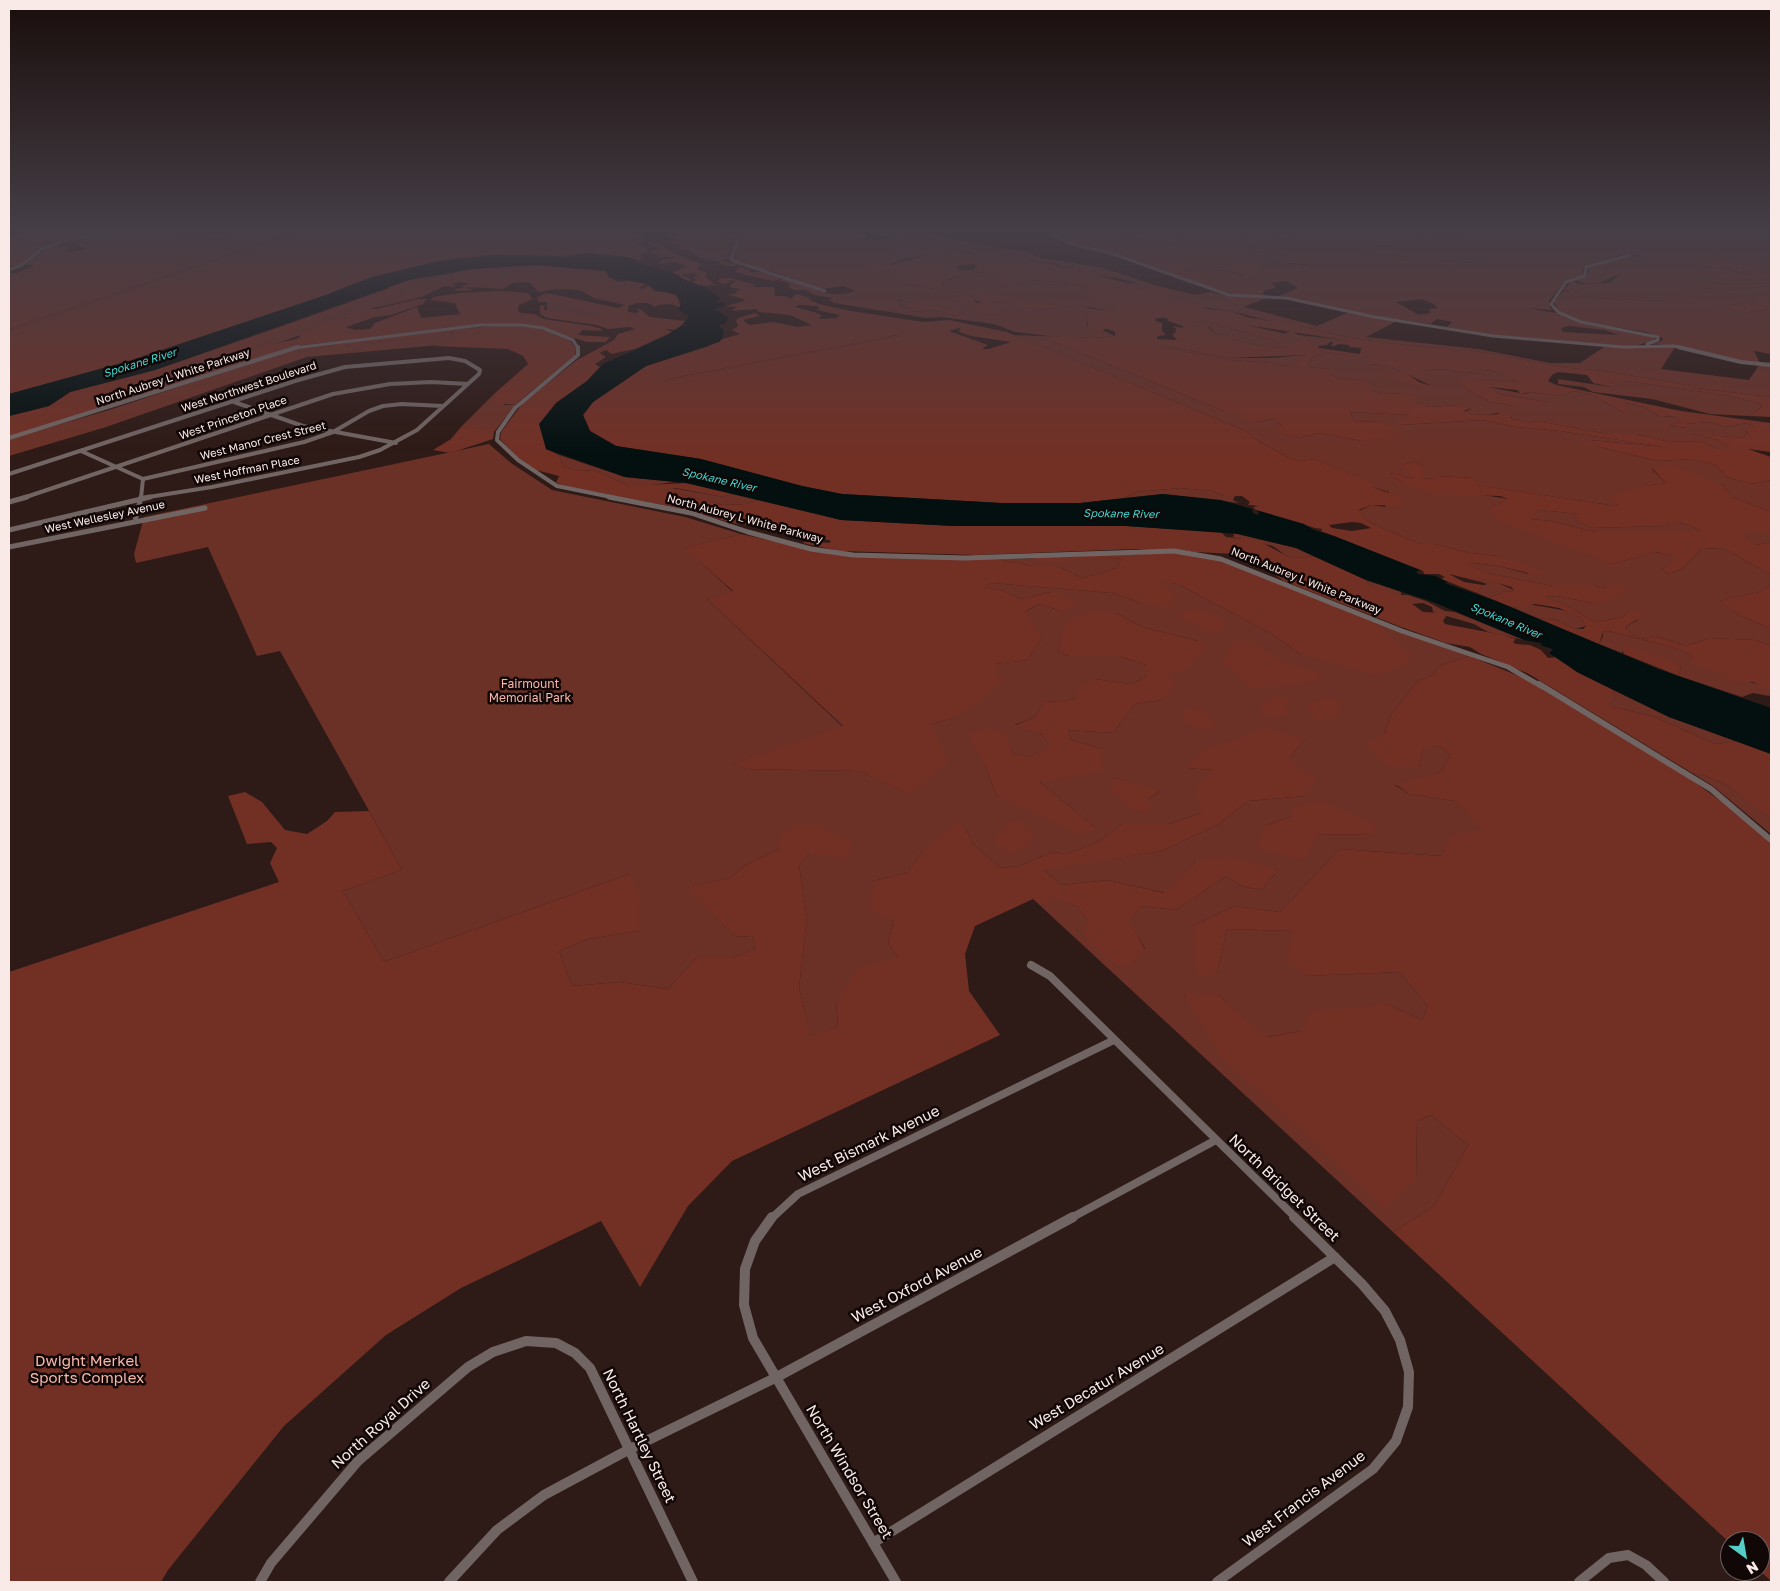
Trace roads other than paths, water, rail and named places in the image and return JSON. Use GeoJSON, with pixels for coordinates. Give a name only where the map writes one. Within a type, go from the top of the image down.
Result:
{"type":"FeatureCollection","features":[{"type":"Feature","properties":{"kind":"street"},"geometry":{"type":"LineString","coordinates":[[1310,303],[1368,316],[1493,336],[1597,346],[1680,347],[1741,362],[1771,365]]}},
{"type":"Feature","properties":{"kind":"street"},"geometry":{"type":"LineString","coordinates":[[1552,303],[1558,312],[1581,322],[1658,338],[1658,340],[1641,346]]}},
{"type":"Feature","properties":{"kind":"street","name":"North Aubrey L White Parkway"},"geometry":{"type":"LineString","coordinates":[[9,438],[142,398],[299,347],[481,325],[522,325],[543,328],[573,340],[578,347],[578,355],[515,408],[498,432],[497,440],[518,460],[557,486],[691,513],[748,532],[811,548],[853,555],[965,558],[1143,551],[1174,552],[1221,559],[1402,630],[1516,671],[1564,698],[1696,780],[1737,810],[1771,840]]}},
{"type":"Feature","properties":{"kind":"street","name":"West Northwest Boulevard"},"geometry":{"type":"LineString","coordinates":[[9,474],[332,370],[366,364],[449,358],[465,361],[480,370],[479,374],[468,384]]}},
{"type":"Feature","properties":{"kind":"street","name":"West Princeton Place"},"geometry":{"type":"LineString","coordinates":[[9,502],[333,394],[360,388],[417,382],[468,384]]}},
{"type":"Feature","properties":{"kind":"street","name":"West Hoffman Place"},"geometry":{"type":"LineString","coordinates":[[9,530],[141,498],[358,457],[396,443],[417,430],[468,384]]}},
{"type":"Feature","properties":{"kind":"street"},"geometry":{"type":"LineString","coordinates":[[234,402],[303,426],[396,443]]}},
{"type":"Feature","properties":{"kind":"street","name":"West Manor Crest Street"},"geometry":{"type":"LineString","coordinates":[[143,479],[295,444],[333,432],[369,411],[383,406],[402,404],[443,406]]}},
{"type":"Feature","properties":{"kind":"street"},"geometry":{"type":"LineString","coordinates":[[81,451],[143,479],[141,498],[134,521]]}},
{"type":"Feature","properties":{"kind":"street","name":"West Wellesley Avenue"},"geometry":{"type":"LineString","coordinates":[[9,547],[205,508]]}},
{"type":"Feature","properties":{"kind":"street","name":"North Bridget Street"},"geometry":{"type":"LineString","coordinates":[[1031,965],[1050,976],[1335,1257],[1385,1311],[1400,1340],[1409,1372]]}},
{"type":"Feature","properties":{"kind":"street","name":"West Bismark Avenue"},"geometry":{"type":"LineString","coordinates":[[776,1378],[753,1338],[744,1305],[745,1269],[755,1241],[774,1215],[798,1194],[826,1178],[1114,1040]]}},
{"type":"Feature","properties":{"kind":"street","name":"West Oxford Avenue"},"geometry":{"type":"LineString","coordinates":[[449,1582],[497,1530],[536,1501],[628,1450],[776,1378],[1216,1140]]}},
{"type":"Feature","properties":{"kind":"street","name":"West Decatur Avenue"},"geometry":{"type":"LineString","coordinates":[[873,1543],[1335,1257]]}},
{"type":"Feature","properties":{"kind":"street","name":"North Hartley Street"},"geometry":{"type":"LineString","coordinates":[[526,1341],[556,1342],[575,1354],[590,1368],[692,1582]]}},
{"type":"Feature","properties":{"kind":"street","name":"North Royal Drive"},"geometry":{"type":"LineString","coordinates":[[260,1582],[271,1563],[358,1461],[468,1367],[492,1352],[526,1341]]}},
{"type":"Feature","properties":{"kind":"street","name":"West Francis Avenue"},"geometry":{"type":"LineString","coordinates":[[1217,1582],[1373,1469],[1396,1441],[1408,1407],[1409,1372]]}},
{"type":"Feature","properties":{"kind":"street","name":"North Windsor Street"},"geometry":{"type":"LineString","coordinates":[[776,1378],[896,1582]]}},
{"type":"Feature","properties":{"kind":"street"},"geometry":{"type":"LineString","coordinates":[[1580,1582],[1609,1558],[1628,1555],[1646,1565],[1664,1582]]}},
{"type":"Feature","properties":{"kind":"water","name":"Spokane River"},"geometry":{"type":"Polygon","coordinates":[[[301,303],[343,303],[155,370],[70,392],[49,406],[9,416],[9,394],[129,361],[301,303]]]}},
{"type":"Feature","properties":{"kind":"water","name":"Spokane River"},"geometry":{"type":"Polygon","coordinates":[[[681,303],[724,303],[725,306],[714,309],[728,317],[725,324],[718,325],[724,330],[722,339],[719,342],[646,366],[593,402],[583,415],[590,431],[616,446],[701,459],[802,486],[842,494],[1001,503],[1080,503],[1163,494],[1221,500],[1252,509],[1253,513],[1258,515],[1259,512],[1256,510],[1304,524],[1314,530],[1420,570],[1416,572],[1418,574],[1435,576],[1448,582],[1445,583],[1496,601],[1658,669],[1771,708],[1771,754],[1669,717],[1577,672],[1549,653],[1552,649],[1540,645],[1543,644],[1524,640],[1433,602],[1366,580],[1296,548],[1238,534],[1126,526],[954,526],[841,520],[686,483],[625,477],[546,449],[539,424],[556,403],[587,381],[603,364],[664,337],[681,326],[688,326],[683,324],[689,317],[679,310],[681,303]]]}},
{"type":"Feature","properties":{"kind":"park label","name":"Fairmount Memorial Park"},"geometry":{"type":"Point","coordinates":[530,691]}},
{"type":"Feature","properties":{"kind":"park label","name":"Dwight Merkel Sports Complex"},"geometry":{"type":"Point","coordinates":[87,1370]}}]}
